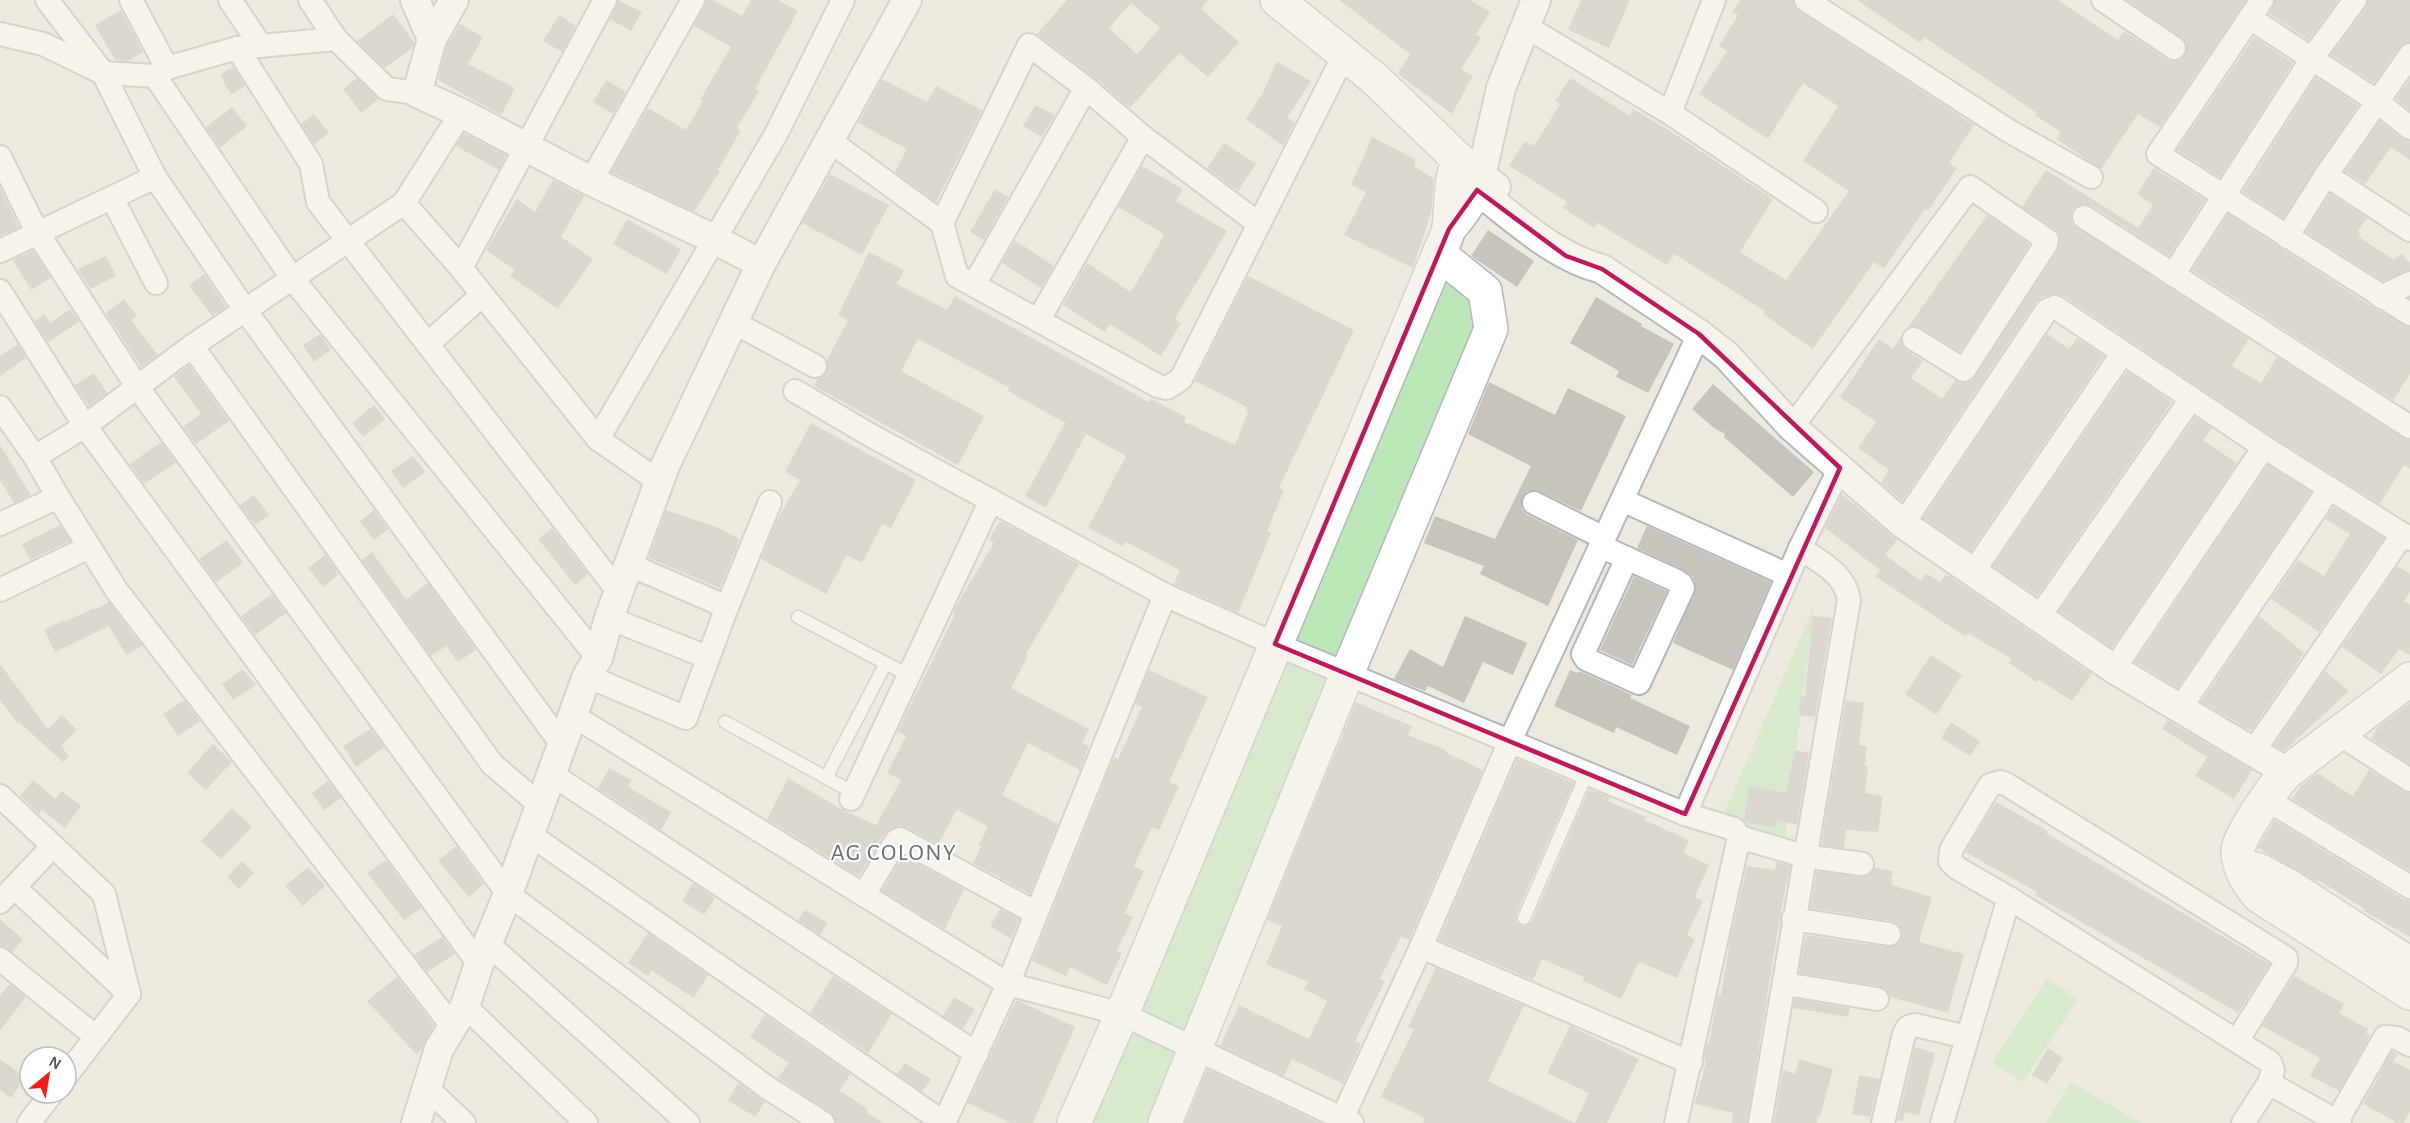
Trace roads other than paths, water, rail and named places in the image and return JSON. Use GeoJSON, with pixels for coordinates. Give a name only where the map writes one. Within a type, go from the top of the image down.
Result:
{"type":"FeatureCollection","features":[{"type":"Feature","properties":{"kind":"main road"},"geometry":{"type":"LineString","coordinates":[[1074,1123],[1122,1014],[1444,241],[1463,213],[1468,175],[1395,124],[1367,91],[1344,55],[1277,0]]}},
{"type":"Feature","properties":{"kind":"main road"},"geometry":{"type":"LineString","coordinates":[[1165,1123],[1347,674],[1491,328],[1485,291],[1444,241]]}},
{"type":"Feature","properties":{"kind":"main road"},"geometry":{"type":"LineString","coordinates":[[2410,680],[2287,772],[2266,799],[2241,839],[2238,852],[2248,883],[2259,896],[2410,993]]}},
{"type":"Feature","properties":{"kind":"main road"},"geometry":{"type":"LineString","coordinates":[[2242,866],[2259,870],[2287,885],[2410,964]]}},
{"type":"Feature","properties":{"kind":"street"},"geometry":{"type":"LineString","coordinates":[[47,0],[103,73],[155,177],[244,310],[563,746]]}},
{"type":"Feature","properties":{"kind":"street"},"geometry":{"type":"LineString","coordinates":[[131,0],[161,72],[292,278],[593,667],[686,718],[707,657],[770,502]]}},
{"type":"Feature","properties":{"kind":"street"},"geometry":{"type":"LineString","coordinates":[[230,0],[261,46]]}},
{"type":"Feature","properties":{"kind":"street"},"geometry":{"type":"LineString","coordinates":[[310,0],[336,39],[387,89],[417,93],[461,113],[591,181],[716,240],[761,264]]}},
{"type":"Feature","properties":{"kind":"street"},"geometry":{"type":"LineString","coordinates":[[415,0],[432,39]]}},
{"type":"Feature","properties":{"kind":"street"},"geometry":{"type":"LineString","coordinates":[[417,93],[432,39],[454,0]]}},
{"type":"Feature","properties":{"kind":"street"},"geometry":{"type":"LineString","coordinates":[[461,268],[605,0]]}},
{"type":"Feature","properties":{"kind":"street"},"geometry":{"type":"LineString","coordinates":[[591,181],[693,0]]}},
{"type":"Feature","properties":{"kind":"street"},"geometry":{"type":"LineString","coordinates":[[598,439],[777,134],[843,0]]}},
{"type":"Feature","properties":{"kind":"street"},"geometry":{"type":"LineString","coordinates":[[416,1123],[439,1049],[459,1016],[553,775],[618,591],[630,565],[658,481],[761,264],[907,0]]}},
{"type":"Feature","properties":{"kind":"street"},"geometry":{"type":"LineString","coordinates":[[1670,113],[1714,0]]}},
{"type":"Feature","properties":{"kind":"street"},"geometry":{"type":"LineString","coordinates":[[1806,0],[2009,131],[2091,177]]}},
{"type":"Feature","properties":{"kind":"street"},"geometry":{"type":"LineString","coordinates":[[2103,0],[2174,48]]}},
{"type":"Feature","properties":{"kind":"street"},"geometry":{"type":"LineString","coordinates":[[2172,275],[2313,57],[2355,0]]}},
{"type":"Feature","properties":{"kind":"street"},"geometry":{"type":"LineString","coordinates":[[2410,128],[2378,102],[2313,57],[2256,9],[2158,154],[2410,314]]}},
{"type":"Feature","properties":{"kind":"street"},"geometry":{"type":"LineString","coordinates":[[1816,211],[1670,113],[1531,13],[1468,175],[1576,242],[1602,269],[1699,334],[1726,355],[1792,427],[1903,524],[2114,669],[2287,772]]}},
{"type":"Feature","properties":{"kind":"street"},"geometry":{"type":"LineString","coordinates":[[0,34],[43,44],[103,73],[161,72],[237,48],[336,39]]}},
{"type":"Feature","properties":{"kind":"street"},"geometry":{"type":"LineString","coordinates":[[942,223],[1029,45],[1086,88],[1143,137],[1259,224]]}},
{"type":"Feature","properties":{"kind":"street"},"geometry":{"type":"LineString","coordinates":[[237,48],[310,164],[318,202],[618,591]]}},
{"type":"Feature","properties":{"kind":"street"},"geometry":{"type":"LineString","coordinates":[[830,141],[942,223],[957,276],[1158,386],[1167,388],[1181,379],[1344,55]]}},
{"type":"Feature","properties":{"kind":"street"},"geometry":{"type":"LineString","coordinates":[[2288,237],[2326,175],[2410,56]]}},
{"type":"Feature","properties":{"kind":"street"},"geometry":{"type":"LineString","coordinates":[[974,285],[1086,88]]}},
{"type":"Feature","properties":{"kind":"street"},"geometry":{"type":"LineString","coordinates":[[35,457],[85,426],[192,346],[404,203],[461,113]]}},
{"type":"Feature","properties":{"kind":"street"},"geometry":{"type":"LineString","coordinates":[[1039,319],[1143,137]]}},
{"type":"Feature","properties":{"kind":"street"},"geometry":{"type":"LineString","coordinates":[[0,157],[37,232],[138,388],[508,894],[765,1086],[823,1123]]}},
{"type":"Feature","properties":{"kind":"street"},"geometry":{"type":"LineString","coordinates":[[2326,175],[2410,230]]}},
{"type":"Feature","properties":{"kind":"street"},"geometry":{"type":"LineString","coordinates":[[0,251],[155,177]]}},
{"type":"Feature","properties":{"kind":"street"},"geometry":{"type":"LineString","coordinates":[[1792,427],[1970,187],[2047,240],[1964,370],[1914,339]]}},
{"type":"Feature","properties":{"kind":"street"},"geometry":{"type":"LineString","coordinates":[[112,198],[156,283]]}},
{"type":"Feature","properties":{"kind":"street"},"geometry":{"type":"LineString","coordinates":[[404,203],[461,268],[598,439],[658,481]]}},
{"type":"Feature","properties":{"kind":"street"},"geometry":{"type":"LineString","coordinates":[[2084,217],[2410,427]]}},
{"type":"Feature","properties":{"kind":"street"},"geometry":{"type":"LineString","coordinates":[[2381,297],[2410,283]]}},
{"type":"Feature","properties":{"kind":"street"},"geometry":{"type":"LineString","coordinates":[[0,291],[85,426],[483,954],[687,1123]]}},
{"type":"Feature","properties":{"kind":"street"},"geometry":{"type":"LineString","coordinates":[[428,344],[482,295]]}},
{"type":"Feature","properties":{"kind":"street"},"geometry":{"type":"LineString","coordinates":[[1903,524],[2047,310],[2055,307],[2264,447],[2407,536],[2253,752]]}},
{"type":"Feature","properties":{"kind":"street"},"geometry":{"type":"LineString","coordinates":[[734,322],[816,366]]}},
{"type":"Feature","properties":{"kind":"street"},"geometry":{"type":"LineString","coordinates":[[574,716],[1008,984],[1122,1014],[1344,1122],[1510,741],[1699,334]]}},
{"type":"Feature","properties":{"kind":"street"},"geometry":{"type":"LineString","coordinates":[[192,346],[492,764],[540,805]]}},
{"type":"Feature","properties":{"kind":"street"},"geometry":{"type":"LineString","coordinates":[[1974,572],[2122,354]]}},
{"type":"Feature","properties":{"kind":"street"},"geometry":{"type":"LineString","coordinates":[[795,391],[872,436],[1164,595],[1275,644],[1685,814],[1734,829],[1739,837],[1804,856],[1862,864]]}},
{"type":"Feature","properties":{"kind":"street"},"geometry":{"type":"LineString","coordinates":[[2039,617],[2191,399]]}},
{"type":"Feature","properties":{"kind":"street"},"geometry":{"type":"LineString","coordinates":[[0,407],[35,457],[117,591],[459,1016],[586,1123]]}},
{"type":"Feature","properties":{"kind":"street"},"geometry":{"type":"LineString","coordinates":[[2114,669],[2264,447]]}},
{"type":"Feature","properties":{"kind":"street"},"geometry":{"type":"LineString","coordinates":[[1685,814],[1800,548],[1840,468]]}},
{"type":"Feature","properties":{"kind":"street"},"geometry":{"type":"LineString","coordinates":[[2181,707],[2330,488]]}},
{"type":"Feature","properties":{"kind":"street"},"geometry":{"type":"LineString","coordinates":[[0,524],[58,497]]}},
{"type":"Feature","properties":{"kind":"street"},"geometry":{"type":"LineString","coordinates":[[1622,500],[1788,575]]}},
{"type":"Feature","properties":{"kind":"street"},"geometry":{"type":"LineString","coordinates":[[852,796],[991,501]]}},
{"type":"Feature","properties":{"kind":"street"},"geometry":{"type":"LineString","coordinates":[[1534,503],[1627,558],[1681,584],[1683,588],[1640,682],[1584,658],[1583,654],[1627,558]]}},
{"type":"Feature","properties":{"kind":"street"},"geometry":{"type":"LineString","coordinates":[[0,590],[89,547]]}},
{"type":"Feature","properties":{"kind":"street"},"geometry":{"type":"LineString","coordinates":[[1760,1123],[1849,600],[1847,587],[1838,574],[1800,548]]}},
{"type":"Feature","properties":{"kind":"street"},"geometry":{"type":"LineString","coordinates":[[630,565],[727,607]]}},
{"type":"Feature","properties":{"kind":"street"},"geometry":{"type":"LineString","coordinates":[[529,834],[944,1123],[1008,984],[1164,595]]}},
{"type":"Feature","properties":{"kind":"street"},"geometry":{"type":"LineString","coordinates":[[609,618],[707,657]]}},
{"type":"Feature","properties":{"kind":"street"},"geometry":{"type":"LineString","coordinates":[[1563,627],[1590,640]]}},
{"type":"Feature","properties":{"kind":"street"},"geometry":{"type":"LineString","coordinates":[[2339,734],[2410,780]]}},
{"type":"Feature","properties":{"kind":"street"},"geometry":{"type":"LineString","coordinates":[[553,775],[977,1054]]}},
{"type":"Feature","properties":{"kind":"street"},"geometry":{"type":"LineString","coordinates":[[2237,1041],[2286,963],[2286,957],[2000,782],[1990,785],[1949,857],[1950,861],[1957,868],[2009,898],[2270,1062],[2273,1070],[2269,1083],[2243,1123]]}},
{"type":"Feature","properties":{"kind":"street"},"geometry":{"type":"LineString","coordinates":[[2266,799],[2410,887]]}},
{"type":"Feature","properties":{"kind":"street"},"geometry":{"type":"LineString","coordinates":[[2,804],[104,894],[129,994]]}},
{"type":"Feature","properties":{"kind":"street"},"geometry":{"type":"LineString","coordinates":[[1676,1123],[1739,837]]}},
{"type":"Feature","properties":{"kind":"street"},"geometry":{"type":"LineString","coordinates":[[864,895],[896,841],[900,839],[1036,913]]}},
{"type":"Feature","properties":{"kind":"street"},"geometry":{"type":"LineString","coordinates":[[52,846],[7,895],[129,994]]}},
{"type":"Feature","properties":{"kind":"street"},"geometry":{"type":"LineString","coordinates":[[1942,1123],[2009,898]]}},
{"type":"Feature","properties":{"kind":"street"},"geometry":{"type":"LineString","coordinates":[[1793,919],[1889,934]]}},
{"type":"Feature","properties":{"kind":"street"},"geometry":{"type":"LineString","coordinates":[[1421,947],[1690,1063]]}},
{"type":"Feature","properties":{"kind":"street"},"geometry":{"type":"LineString","coordinates":[[0,959],[96,1037]]}},
{"type":"Feature","properties":{"kind":"street"},"geometry":{"type":"LineString","coordinates":[[1785,984],[1876,999]]}},
{"type":"Feature","properties":{"kind":"street"},"geometry":{"type":"LineString","coordinates":[[78,1060],[129,994]]}},
{"type":"Feature","properties":{"kind":"street"},"geometry":{"type":"LineString","coordinates":[[1883,1123],[1904,1034],[1908,1028],[1915,1025],[1967,1037]]}},
{"type":"Feature","properties":{"kind":"street"},"geometry":{"type":"LineString","coordinates":[[2269,1083],[2338,1122],[2385,1037],[2397,1038],[2410,1046]]}},
{"type":"Feature","properties":{"kind":"street"},"geometry":{"type":"LineString","coordinates":[[427,1088],[464,1123]]}},
{"type":"Feature","properties":{"kind":"street"},"geometry":{"type":"LineString","coordinates":[[29,1123],[43,1105]]}},
{"type":"Feature","properties":{"kind":"lane"},"geometry":{"type":"LineString","coordinates":[[798,617],[908,675]]}},
{"type":"Feature","properties":{"kind":"lane"},"geometry":{"type":"LineString","coordinates":[[826,778],[886,663]]}},
{"type":"Feature","properties":{"kind":"lane"},"geometry":{"type":"LineString","coordinates":[[725,722],[826,778],[852,796]]}},
{"type":"Feature","properties":{"kind":"lane"},"geometry":{"type":"LineString","coordinates":[[1524,918],[1587,773]]}},
{"type":"Feature","properties":{"kind":"district","name":"AG COLONY"},"geometry":{"type":"Point","coordinates":[894,853]}}]}
